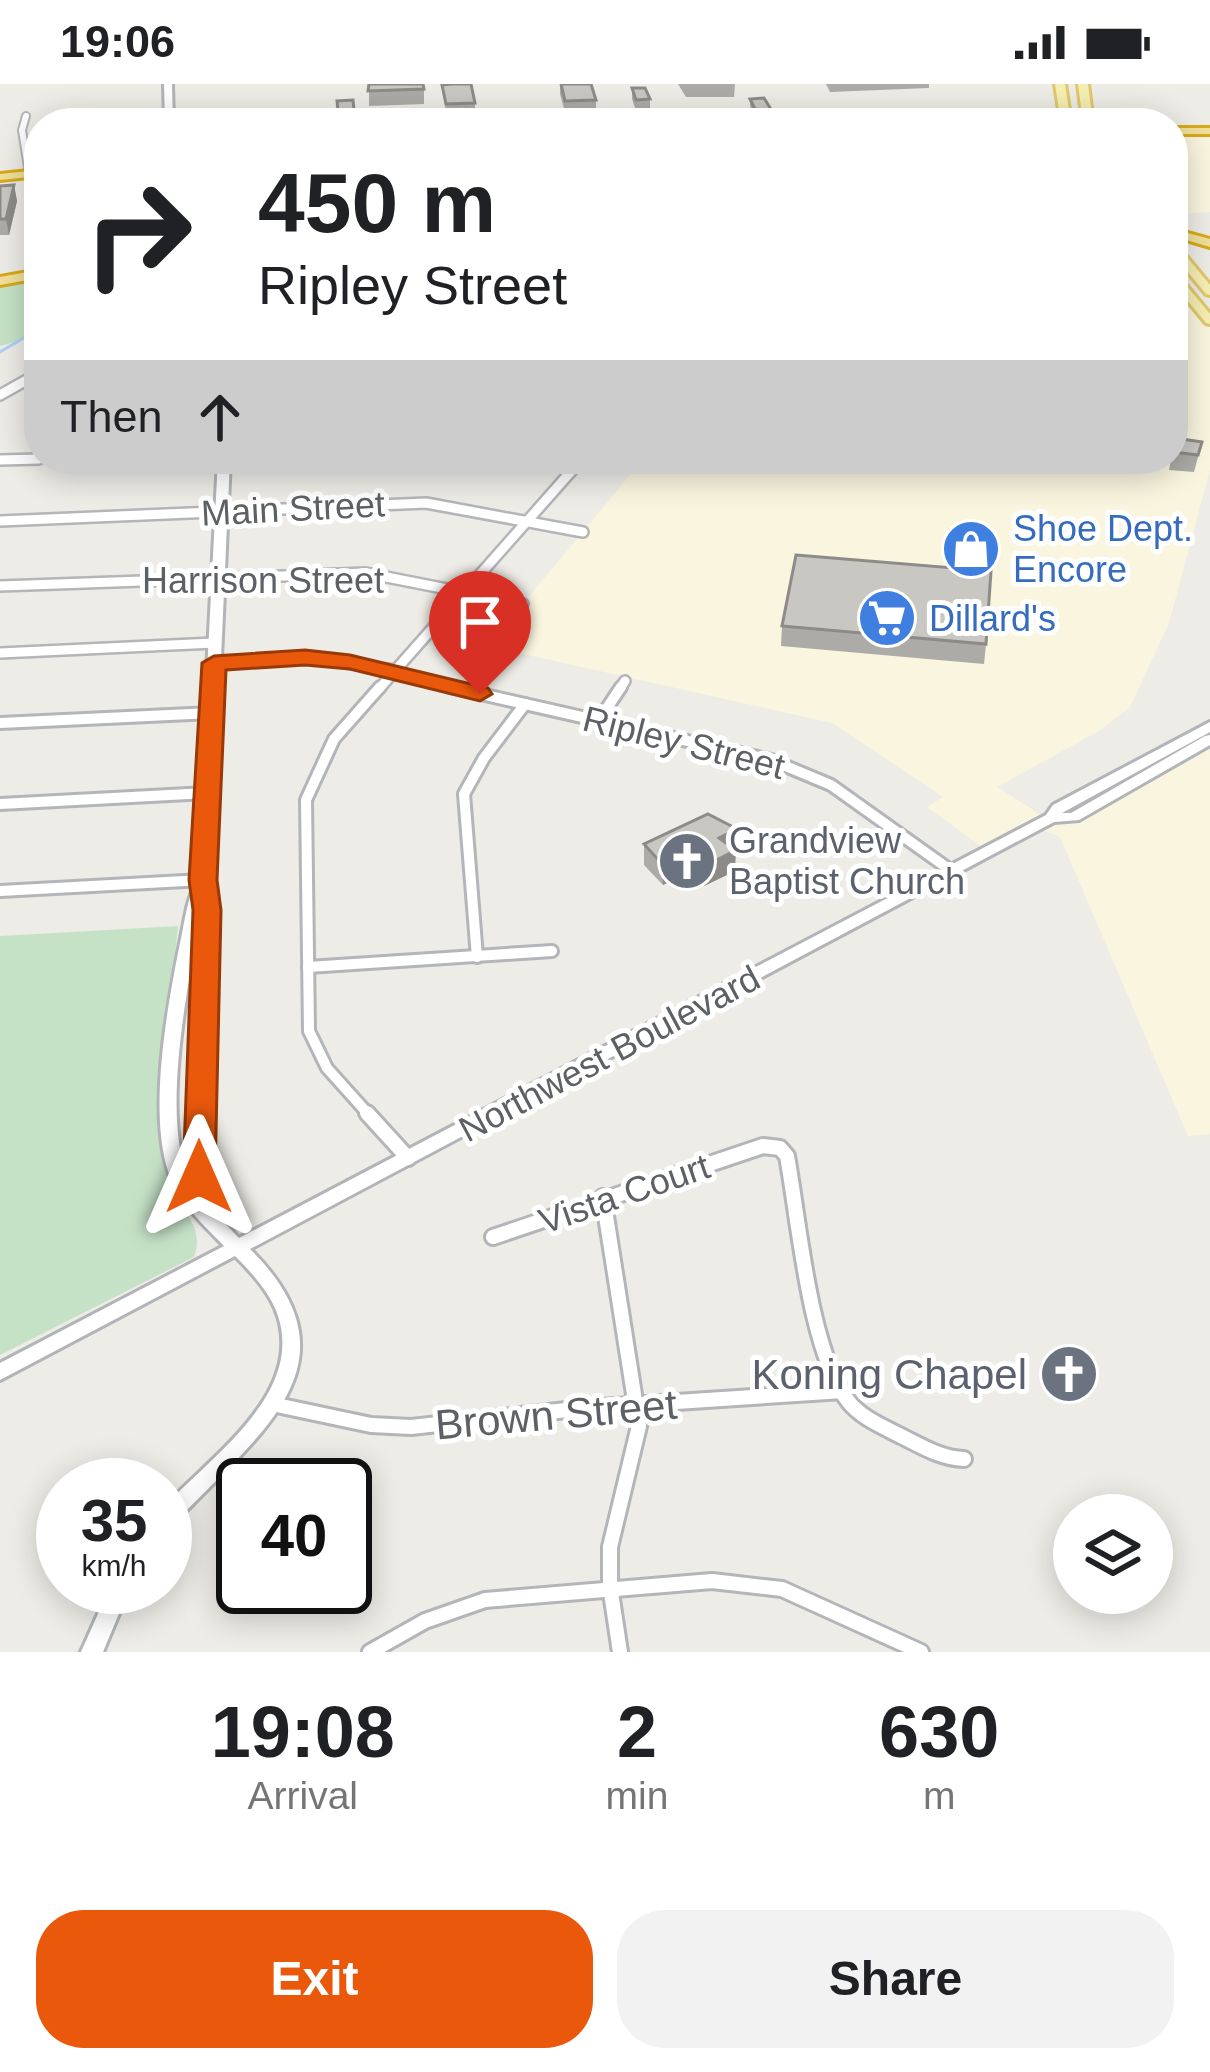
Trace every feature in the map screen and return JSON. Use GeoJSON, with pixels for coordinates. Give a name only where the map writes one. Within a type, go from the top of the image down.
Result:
{"type":"FeatureCollection","features":[{"type":"Feature","properties":{"kind":"main road"},"geometry":{"type":"LineString","coordinates":[[1188,266],[1209,292]]}},
{"type":"Feature","properties":{"kind":"main road"},"geometry":{"type":"LineString","coordinates":[[1188,294],[1210,321]]}},
{"type":"Feature","properties":{"kind":"street"},"geometry":{"type":"LineString","coordinates":[[199,1205],[207,910],[203,880],[223,474]]}},
{"type":"Feature","properties":{"kind":"street"},"geometry":{"type":"LineString","coordinates":[[408,1158],[327,1067],[309,1031],[306,800],[334,739],[568,474]]}},
{"type":"Feature","properties":{"kind":"street","name":"Main Street"},"geometry":{"type":"LineString","coordinates":[[0,521],[426,503],[583,532]]}},
{"type":"Feature","properties":{"kind":"street","name":"Harrison Street"},"geometry":{"type":"LineString","coordinates":[[0,586],[366,573],[523,604]]}},
{"type":"Feature","properties":{"kind":"street"},"geometry":{"type":"LineString","coordinates":[[0,653],[214,643]]}},
{"type":"Feature","properties":{"kind":"street","name":"Ripley Street"},"geometry":{"type":"LineString","coordinates":[[214,663],[305,657],[391,672],[751,754],[814,776],[952,872]]}},
{"type":"Feature","properties":{"kind":"street"},"geometry":{"type":"LineString","coordinates":[[598,720],[625,681]]}},
{"type":"Feature","properties":{"kind":"street"},"geometry":{"type":"LineString","coordinates":[[477,957],[464,794],[484,758],[525,704]]}},
{"type":"Feature","properties":{"kind":"street"},"geometry":{"type":"LineString","coordinates":[[0,723],[212,713]]}},
{"type":"Feature","properties":{"kind":"street","name":"Northwest Boulevard"},"geometry":{"type":"LineString","coordinates":[[0,1372],[952,872],[1210,726]]}},
{"type":"Feature","properties":{"kind":"street"},"geometry":{"type":"LineString","coordinates":[[1051,818],[1074,817],[1210,739]]}},
{"type":"Feature","properties":{"kind":"street"},"geometry":{"type":"LineString","coordinates":[[0,804],[207,793]]}},
{"type":"Feature","properties":{"kind":"street"},"geometry":{"type":"LineString","coordinates":[[0,891],[203,880]]}},
{"type":"Feature","properties":{"kind":"street"},"geometry":{"type":"LineString","coordinates":[[192,1491],[272,1404],[288,1367],[293,1334],[280,1298],[256,1263],[236,1249],[177,1174],[171,1116],[174,1020],[188,932],[203,880]]}},
{"type":"Feature","properties":{"kind":"street"},"geometry":{"type":"LineString","coordinates":[[308,967],[552,951]]}},
{"type":"Feature","properties":{"kind":"street","name":"Vista Court"},"geometry":{"type":"LineString","coordinates":[[493,1238],[772,1146],[787,1156],[824,1341],[843,1391]]}},
{"type":"Feature","properties":{"kind":"street"},"geometry":{"type":"LineString","coordinates":[[603,1198],[636,1405],[639,1453],[610,1545],[609,1589],[620,1652]]}},
{"type":"Feature","properties":{"kind":"street"},"geometry":{"type":"LineString","coordinates":[[843,1391],[872,1420],[951,1460],[964,1459]]}},
{"type":"Feature","properties":{"kind":"street","name":"Brown Street"},"geometry":{"type":"LineString","coordinates":[[272,1404],[371,1425],[411,1427],[843,1391]]}},
{"type":"Feature","properties":{"kind":"street"},"geometry":{"type":"LineString","coordinates":[[370,1652],[425,1621],[485,1600],[712,1581],[782,1589],[921,1652]]}},
{"type":"Feature","properties":{"kind":"street"},"geometry":{"type":"LineString","coordinates":[[92,1652],[108,1614]]}},
{"type":"Feature","properties":{"kind":"shaded area"},"geometry":{"type":"Polygon","coordinates":[[[1210,136],[1210,212],[1188,213],[1188,137],[1210,136]]]}},
{"type":"Feature","properties":{"kind":"shaded area"},"geometry":{"type":"Polygon","coordinates":[[[1188,294],[1210,321],[1210,470],[1169,623],[1130,707],[1099,731],[997,787],[1049,820],[1210,729],[1210,1134],[1188,1136],[1060,837],[1035,827],[989,852],[927,807],[943,797],[832,723],[488,646],[631,474],[1188,474],[1188,294]]]}},
{"type":"Feature","properties":{"kind":"green space"},"geometry":{"type":"Polygon","coordinates":[[[24,281],[24,339],[0,346],[0,285],[24,281]]]}},
{"type":"Feature","properties":{"kind":"green space"},"geometry":{"type":"Polygon","coordinates":[[[178,926],[164,1141],[168,1184],[196,1232],[194,1257],[0,1355],[0,936],[178,926]]]}},
{"type":"Feature","properties":{"kind":"building"},"geometry":{"type":"Polygon","coordinates":[[[369,84],[423,84],[424,89],[368,91],[369,84]]]}},
{"type":"Feature","properties":{"kind":"building"},"geometry":{"type":"Polygon","coordinates":[[[471,84],[475,103],[446,104],[442,85],[471,84]]]}},
{"type":"Feature","properties":{"kind":"building"},"geometry":{"type":"Polygon","coordinates":[[[561,84],[591,84],[596,100],[565,101],[561,84]]]}},
{"type":"Feature","properties":{"kind":"building"},"geometry":{"type":"Polygon","coordinates":[[[632,88],[645,88],[650,99],[636,100],[632,88]]]}},
{"type":"Feature","properties":{"kind":"building"},"geometry":{"type":"Polygon","coordinates":[[[764,98],[770,108],[754,108],[750,99],[764,98]]]}},
{"type":"Feature","properties":{"kind":"building"},"geometry":{"type":"Polygon","coordinates":[[[353,100],[354,108],[338,108],[337,101],[353,100]]]}},
{"type":"Feature","properties":{"kind":"building"},"geometry":{"type":"Polygon","coordinates":[[[14,185],[6,219],[0,219],[0,186],[14,185]]]}},
{"type":"Feature","properties":{"kind":"building"},"geometry":{"type":"Polygon","coordinates":[[[1188,440],[1202,442],[1198,455],[1188,454],[1188,440]]]}},
{"type":"Feature","properties":{"kind":"building","name":"Dillard's"},"geometry":{"type":"Polygon","coordinates":[[[796,555],[991,571],[986,644],[782,626],[796,555]]]}},
{"type":"Feature","properties":{"kind":"building"},"geometry":{"type":"Polygon","coordinates":[[[708,814],[737,829],[719,838],[736,850],[705,866],[688,853],[663,865],[644,844],[708,814]]]}},
{"type":"Feature","properties":{"kind":"waterway"},"geometry":{"type":"LineString","coordinates":[[0,352],[24,338]]}},
{"type":"Feature","properties":{"kind":"place","name":"Shoe Dept. Encore"},"geometry":{"type":"Point","coordinates":[971,549]}},
{"type":"Feature","properties":{"kind":"place","name":"Dillard's"},"geometry":{"type":"Point","coordinates":[887,618]}},
{"type":"Feature","properties":{"kind":"place","name":"Grandview Baptist Church"},"geometry":{"type":"Point","coordinates":[687,861]}},
{"type":"Feature","properties":{"kind":"place","name":"Koning Chapel"},"geometry":{"type":"Point","coordinates":[1069,1374]}},
{"type":"Feature","properties":{"kind":"route"},"geometry":{"type":"LineString","coordinates":[[199,1177],[207,910],[203,880],[214,663],[305,657],[350,662],[480,694]]}}]}
